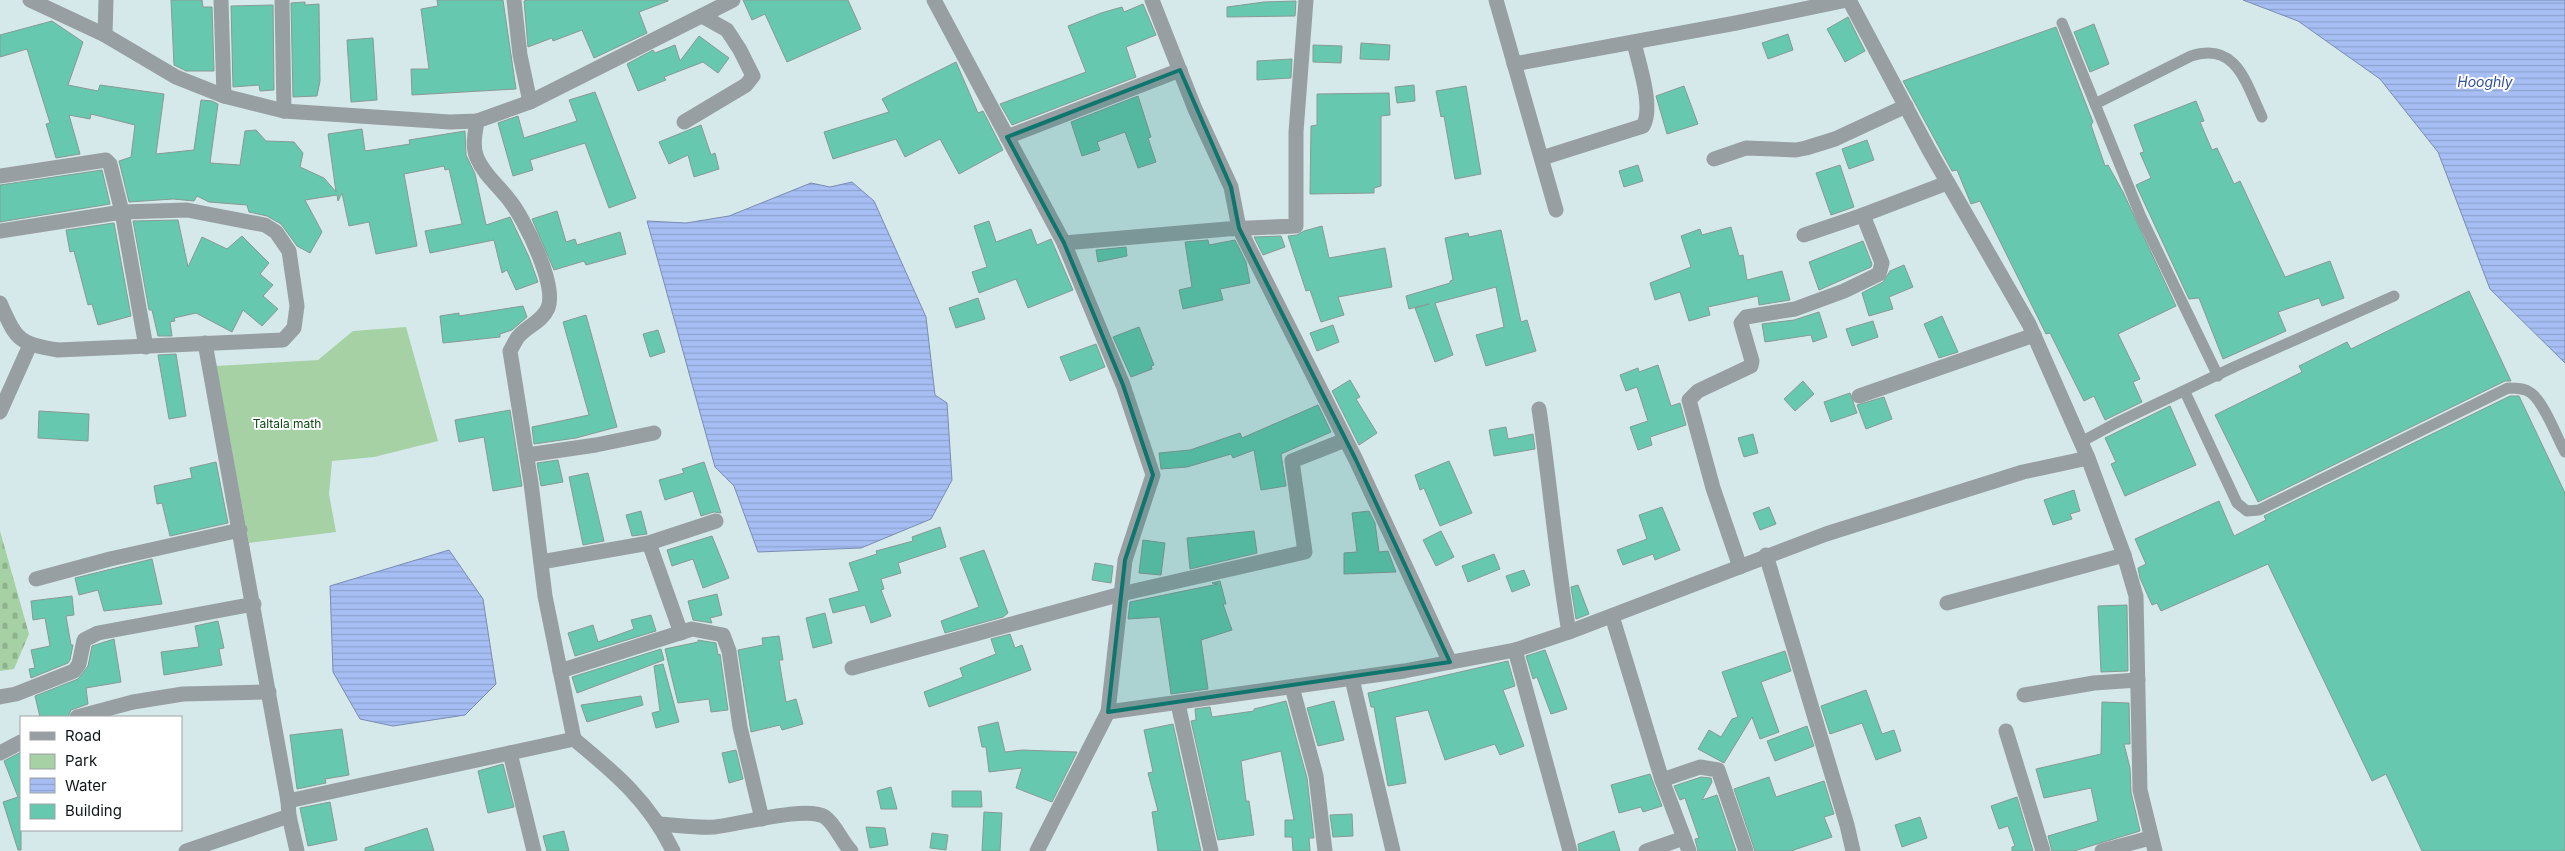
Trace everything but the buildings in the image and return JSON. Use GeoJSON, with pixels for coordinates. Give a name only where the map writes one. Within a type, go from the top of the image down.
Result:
{"type":"FeatureCollection","features":[{"type":"Feature","properties":{"kind":"street"},"geometry":{"type":"LineString","coordinates":[[30,0],[105,35],[176,77],[224,96],[284,111],[450,122],[477,121],[530,102],[733,0]]}},
{"type":"Feature","properties":{"kind":"street"},"geometry":{"type":"LineString","coordinates":[[105,35],[106,0]]}},
{"type":"Feature","properties":{"kind":"street"},"geometry":{"type":"LineString","coordinates":[[221,0],[224,96]]}},
{"type":"Feature","properties":{"kind":"street"},"geometry":{"type":"LineString","coordinates":[[282,0],[284,111]]}},
{"type":"Feature","properties":{"kind":"street"},"geometry":{"type":"LineString","coordinates":[[514,0],[520,55],[530,102]]}},
{"type":"Feature","properties":{"kind":"street"},"geometry":{"type":"LineString","coordinates":[[934,0],[1064,243],[1123,385],[1153,475],[1125,560],[1108,712],[1037,851]]}},
{"type":"Feature","properties":{"kind":"street"},"geometry":{"type":"LineString","coordinates":[[1152,0],[1195,109],[1231,187],[1239,228],[1344,440],[1356,460],[1450,662]]}},
{"type":"Feature","properties":{"kind":"street"},"geometry":{"type":"LineString","coordinates":[[1064,243],[1239,228],[1296,226],[1296,132],[1306,0]]}},
{"type":"Feature","properties":{"kind":"street"},"geometry":{"type":"LineString","coordinates":[[1496,0],[1556,210]]}},
{"type":"Feature","properties":{"kind":"street"},"geometry":{"type":"LineString","coordinates":[[1514,64],[1634,43],[1848,0],[2034,335],[2082,442],[2124,555],[2136,596],[2140,790],[2153,844],[2102,851]]}},
{"type":"Feature","properties":{"kind":"street"},"geometry":{"type":"LineString","coordinates":[[684,122],[746,85],[752,76],[740,50],[727,30],[702,16]]}},
{"type":"Feature","properties":{"kind":"street"},"geometry":{"type":"LineString","coordinates":[[1542,158],[1643,126],[1648,118],[1647,106],[1634,43]]}},
{"type":"Feature","properties":{"kind":"street"},"geometry":{"type":"LineString","coordinates":[[1007,137],[1180,70]]}},
{"type":"Feature","properties":{"kind":"street"},"geometry":{"type":"LineString","coordinates":[[1714,158],[1746,148],[1796,150],[1806,148],[1835,139],[1906,106]]}},
{"type":"Feature","properties":{"kind":"street"},"geometry":{"type":"LineString","coordinates":[[477,121],[474,147],[477,159],[512,202],[528,229],[544,269],[548,292],[548,306],[542,318],[519,336],[510,351],[527,454],[541,562],[574,739],[620,777],[660,824],[672,851]]}},
{"type":"Feature","properties":{"kind":"street"},"geometry":{"type":"LineString","coordinates":[[0,176],[106,160],[110,164],[122,212],[146,347]]}},
{"type":"Feature","properties":{"kind":"street"},"geometry":{"type":"LineString","coordinates":[[1804,235],[1864,215],[1948,183]]}},
{"type":"Feature","properties":{"kind":"street"},"geometry":{"type":"LineString","coordinates":[[0,231],[122,212],[187,210],[265,225],[276,232],[289,251],[298,306],[294,328],[282,340],[58,350],[30,345],[13,332],[0,303]]}},
{"type":"Feature","properties":{"kind":"street"},"geometry":{"type":"LineString","coordinates":[[1740,566],[1713,488],[1689,400],[1698,391],[1751,366],[1752,361],[1741,323],[1746,317],[1795,308],[1844,291],[1879,274],[1882,263],[1864,215]]}},
{"type":"Feature","properties":{"kind":"street"},"geometry":{"type":"LineString","coordinates":[[1859,396],[2034,335]]}},
{"type":"Feature","properties":{"kind":"street"},"geometry":{"type":"LineString","coordinates":[[205,343],[254,604],[297,851]]}},
{"type":"Feature","properties":{"kind":"street"},"geometry":{"type":"LineString","coordinates":[[0,412],[30,345]]}},
{"type":"Feature","properties":{"kind":"street"},"geometry":{"type":"LineString","coordinates":[[1539,409],[1549,480],[1556,556],[1569,632]]}},
{"type":"Feature","properties":{"kind":"street"},"geometry":{"type":"LineString","coordinates":[[527,454],[596,445],[654,433]]}},
{"type":"Feature","properties":{"kind":"street"},"geometry":{"type":"LineString","coordinates":[[852,668],[1121,594],[1305,552],[1292,461],[1344,440]]}},
{"type":"Feature","properties":{"kind":"street"},"geometry":{"type":"LineString","coordinates":[[1108,712],[1352,679],[1515,650],[1612,616],[1766,555],[1826,534],[2022,472],[2088,458]]}},
{"type":"Feature","properties":{"kind":"street"},"geometry":{"type":"LineString","coordinates":[[541,562],[649,543],[716,521]]}},
{"type":"Feature","properties":{"kind":"street"},"geometry":{"type":"LineString","coordinates":[[36,579],[110,559],[240,530]]}},
{"type":"Feature","properties":{"kind":"street"},"geometry":{"type":"LineString","coordinates":[[649,543],[681,633]]}},
{"type":"Feature","properties":{"kind":"street"},"geometry":{"type":"LineString","coordinates":[[1766,555],[1847,824],[1853,851]]}},
{"type":"Feature","properties":{"kind":"street"},"geometry":{"type":"LineString","coordinates":[[1947,603],[2124,555]]}},
{"type":"Feature","properties":{"kind":"street"},"geometry":{"type":"LineString","coordinates":[[0,697],[16,694],[74,671],[79,664],[84,640],[98,633],[254,604]]}},
{"type":"Feature","properties":{"kind":"street"},"geometry":{"type":"LineString","coordinates":[[1612,616],[1662,780],[1687,844],[1646,851]]}},
{"type":"Feature","properties":{"kind":"street"},"geometry":{"type":"LineString","coordinates":[[560,671],[692,629],[723,635],[729,650],[740,727],[762,819]]}},
{"type":"Feature","properties":{"kind":"street"},"geometry":{"type":"LineString","coordinates":[[1515,650],[1570,851]]}},
{"type":"Feature","properties":{"kind":"street"},"geometry":{"type":"LineString","coordinates":[[1352,679],[1393,851]]}},
{"type":"Feature","properties":{"kind":"street"},"geometry":{"type":"LineString","coordinates":[[2024,695],[2094,684],[2138,680]]}},
{"type":"Feature","properties":{"kind":"street"},"geometry":{"type":"LineString","coordinates":[[1292,687],[1316,776],[1325,851]]}},
{"type":"Feature","properties":{"kind":"street"},"geometry":{"type":"LineString","coordinates":[[81,716],[133,702],[184,694],[269,692]]}},
{"type":"Feature","properties":{"kind":"street"},"geometry":{"type":"LineString","coordinates":[[1178,704],[1211,851]]}},
{"type":"Feature","properties":{"kind":"street"},"geometry":{"type":"LineString","coordinates":[[2006,732],[2043,851]]}},
{"type":"Feature","properties":{"kind":"street"},"geometry":{"type":"LineString","coordinates":[[186,851],[201,848],[288,808],[574,739]]}},
{"type":"Feature","properties":{"kind":"street"},"geometry":{"type":"LineString","coordinates":[[0,753],[20,743]]}},
{"type":"Feature","properties":{"kind":"street"},"geometry":{"type":"LineString","coordinates":[[510,753],[534,851]]}},
{"type":"Feature","properties":{"kind":"street"},"geometry":{"type":"LineString","coordinates":[[1662,780],[1700,766],[1718,770],[1746,851]]}},
{"type":"Feature","properties":{"kind":"street"},"geometry":{"type":"LineString","coordinates":[[660,824],[714,827],[812,813],[824,817],[851,851]]}},
{"type":"Feature","properties":{"kind":"lane"},"geometry":{"type":"LineString","coordinates":[[2062,23],[2141,217],[2218,376]]}},
{"type":"Feature","properties":{"kind":"lane"},"geometry":{"type":"LineString","coordinates":[[2095,104],[2191,56],[2202,52],[2218,52],[2230,59],[2240,72],[2262,117]]}},
{"type":"Feature","properties":{"kind":"lane"},"geometry":{"type":"LineString","coordinates":[[2082,442],[2116,423],[2394,296]]}},
{"type":"Feature","properties":{"kind":"lane"},"geometry":{"type":"LineString","coordinates":[[2184,392],[2237,503],[2247,511],[2259,510],[2508,388],[2520,388],[2531,393],[2538,400],[2565,452]]}},
{"type":"Feature","properties":{"kind":"highlighted area"},"geometry":{"type":"Polygon","coordinates":[[[1180,70],[1231,187],[1239,228],[1356,460],[1450,662],[1108,712],[1125,560],[1153,475],[1123,385],[1064,243],[1007,137],[1180,70]]]}},
{"type":"Feature","properties":{"kind":"green space","name":"Taltala math"},"geometry":{"type":"Polygon","coordinates":[[[406,327],[438,441],[374,457],[332,461],[329,494],[336,532],[249,543],[216,366],[318,360],[353,331],[406,327]]]}},
{"type":"Feature","properties":{"kind":"green space"},"geometry":{"type":"Polygon","coordinates":[[[0,531],[29,634],[14,669],[0,671],[0,531]]]}},
{"type":"Feature","properties":{"kind":"water","name":"Hooghly"},"geometry":{"type":"Polygon","coordinates":[[[2243,0],[2565,0],[2565,363],[2490,289],[2438,152],[2380,79],[2298,21],[2243,0]]]}},
{"type":"Feature","properties":{"kind":"water"},"geometry":{"type":"Polygon","coordinates":[[[852,182],[874,201],[926,317],[935,395],[947,403],[952,480],[931,519],[861,548],[758,552],[734,486],[715,467],[647,221],[686,223],[729,216],[811,183],[830,187],[852,182]]]}},
{"type":"Feature","properties":{"kind":"water"},"geometry":{"type":"Polygon","coordinates":[[[449,550],[483,599],[496,684],[465,715],[393,726],[360,719],[333,672],[330,586],[449,550]]]}}]}
